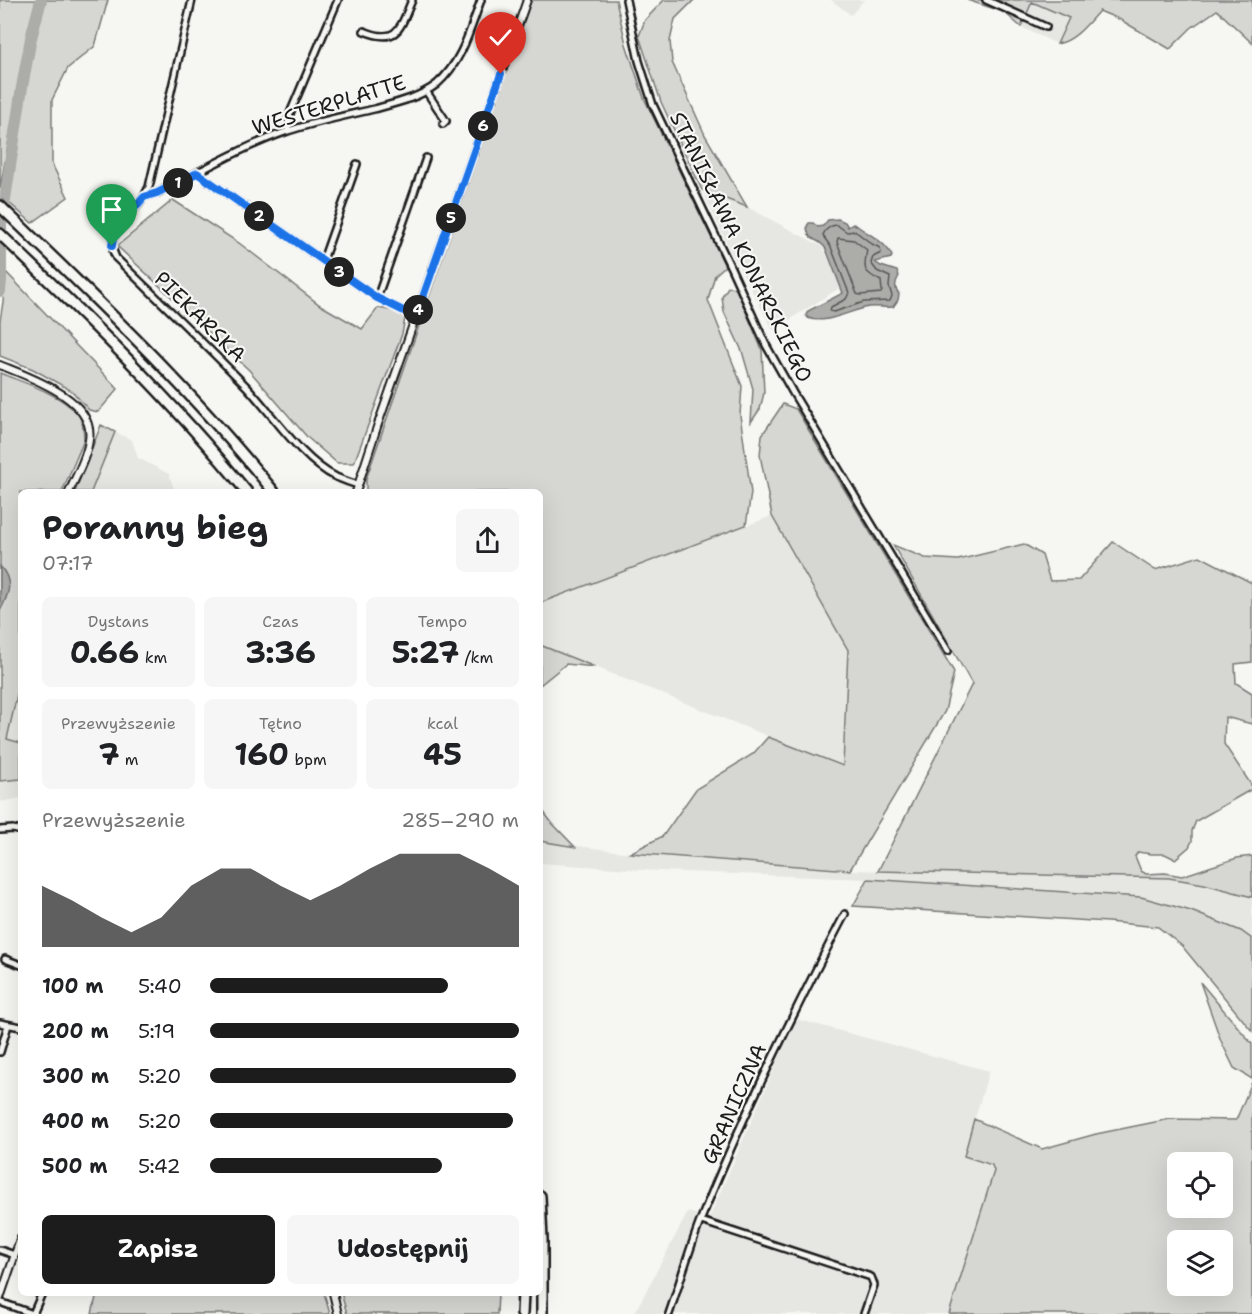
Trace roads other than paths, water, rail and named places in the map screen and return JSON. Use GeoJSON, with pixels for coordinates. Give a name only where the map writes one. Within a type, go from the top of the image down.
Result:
{"type":"FeatureCollection","features":[{"type":"Feature","properties":{"kind":"highway"},"geometry":{"type":"LineString","coordinates":[[0,206],[165,368],[228,436],[272,489]]}},
{"type":"Feature","properties":{"kind":"highway"},"geometry":{"type":"LineString","coordinates":[[0,234],[110,340],[193,428],[244,489]]}},
{"type":"Feature","properties":{"kind":"highway"},"geometry":{"type":"LineString","coordinates":[[522,1314],[523,1296]]}},
{"type":"Feature","properties":{"kind":"highway"},"geometry":{"type":"LineString","coordinates":[[542,1296],[542,1314]]}},
{"type":"Feature","properties":{"kind":"street","name":"PIEKARSKA"},"geometry":{"type":"LineString","coordinates":[[192,0],[149,187],[144,197],[115,233],[112,246],[116,258],[247,387],[300,449],[314,462],[357,489]]}},
{"type":"Feature","properties":{"kind":"street"},"geometry":{"type":"LineString","coordinates":[[288,131],[288,120],[338,0]]}},
{"type":"Feature","properties":{"kind":"street"},"geometry":{"type":"LineString","coordinates":[[364,31],[386,38],[395,33],[402,24],[412,0]]}},
{"type":"Feature","properties":{"kind":"street","name":"WESTERPLATTE"},"geometry":{"type":"LineString","coordinates":[[144,197],[157,193],[256,143],[288,131],[398,103],[426,91],[437,83],[455,63],[464,48],[481,0]]}},
{"type":"Feature","properties":{"kind":"street"},"geometry":{"type":"LineString","coordinates":[[357,489],[527,0]]}},
{"type":"Feature","properties":{"kind":"street","name":"STANISŁAWA KONARSKIEGO"},"geometry":{"type":"LineString","coordinates":[[626,0],[639,61],[653,105],[766,345],[948,651]]}},
{"type":"Feature","properties":{"kind":"street"},"geometry":{"type":"LineString","coordinates":[[986,0],[1046,27]]}},
{"type":"Feature","properties":{"kind":"street"},"geometry":{"type":"LineString","coordinates":[[426,91],[446,121],[442,124]]}},
{"type":"Feature","properties":{"kind":"street"},"geometry":{"type":"LineString","coordinates":[[377,298],[426,158]]}},
{"type":"Feature","properties":{"kind":"street"},"geometry":{"type":"LineString","coordinates":[[323,260],[357,164]]}},
{"type":"Feature","properties":{"kind":"street"},"geometry":{"type":"LineString","coordinates":[[197,173],[377,298],[416,317]]}},
{"type":"Feature","properties":{"kind":"street"},"geometry":{"type":"LineString","coordinates":[[2,366],[41,383],[71,400],[89,424],[89,443],[70,489]]}},
{"type":"Feature","properties":{"kind":"street"},"geometry":{"type":"LineString","coordinates":[[0,830],[18,830]]}},
{"type":"Feature","properties":{"kind":"street","name":"GRANICZNA"},"geometry":{"type":"LineString","coordinates":[[669,1314],[701,1221],[748,1110],[845,914]]}},
{"type":"Feature","properties":{"kind":"street"},"geometry":{"type":"LineString","coordinates":[[5,959],[18,964]]}},
{"type":"Feature","properties":{"kind":"street"},"geometry":{"type":"LineString","coordinates":[[0,1023],[18,1027]]}},
{"type":"Feature","properties":{"kind":"street"},"geometry":{"type":"LineString","coordinates":[[0,1052],[8,1025]]}},
{"type":"Feature","properties":{"kind":"street"},"geometry":{"type":"LineString","coordinates":[[701,1221],[871,1277],[874,1285],[864,1314]]}},
{"type":"Feature","properties":{"kind":"street"},"geometry":{"type":"LineString","coordinates":[[18,1246],[0,1300],[33,1314],[41,1296]]}},
{"type":"Feature","properties":{"kind":"street"},"geometry":{"type":"LineString","coordinates":[[0,1250],[15,1255]]}},
{"type":"Feature","properties":{"kind":"street"},"geometry":{"type":"LineString","coordinates":[[334,1296],[338,1314]]}},
{"type":"Feature","properties":{"kind":"water"},"geometry":{"type":"Polygon","coordinates":[[[838,219],[845,222],[848,227],[856,225],[881,242],[889,251],[891,258],[875,262],[897,271],[899,276],[896,285],[898,300],[893,307],[869,307],[823,320],[808,318],[806,315],[808,311],[843,293],[826,249],[820,242],[811,238],[807,226],[813,223],[818,227],[823,226],[828,220],[838,219]]]}},
{"type":"Feature","properties":{"kind":"water"},"geometry":{"type":"Polygon","coordinates":[[[0,566],[7,577],[9,588],[0,611],[0,566]]]}},
{"type":"Feature","properties":{"kind":"waterway"},"geometry":{"type":"LineString","coordinates":[[0,291],[1,225],[22,87],[41,0]]}}]}
